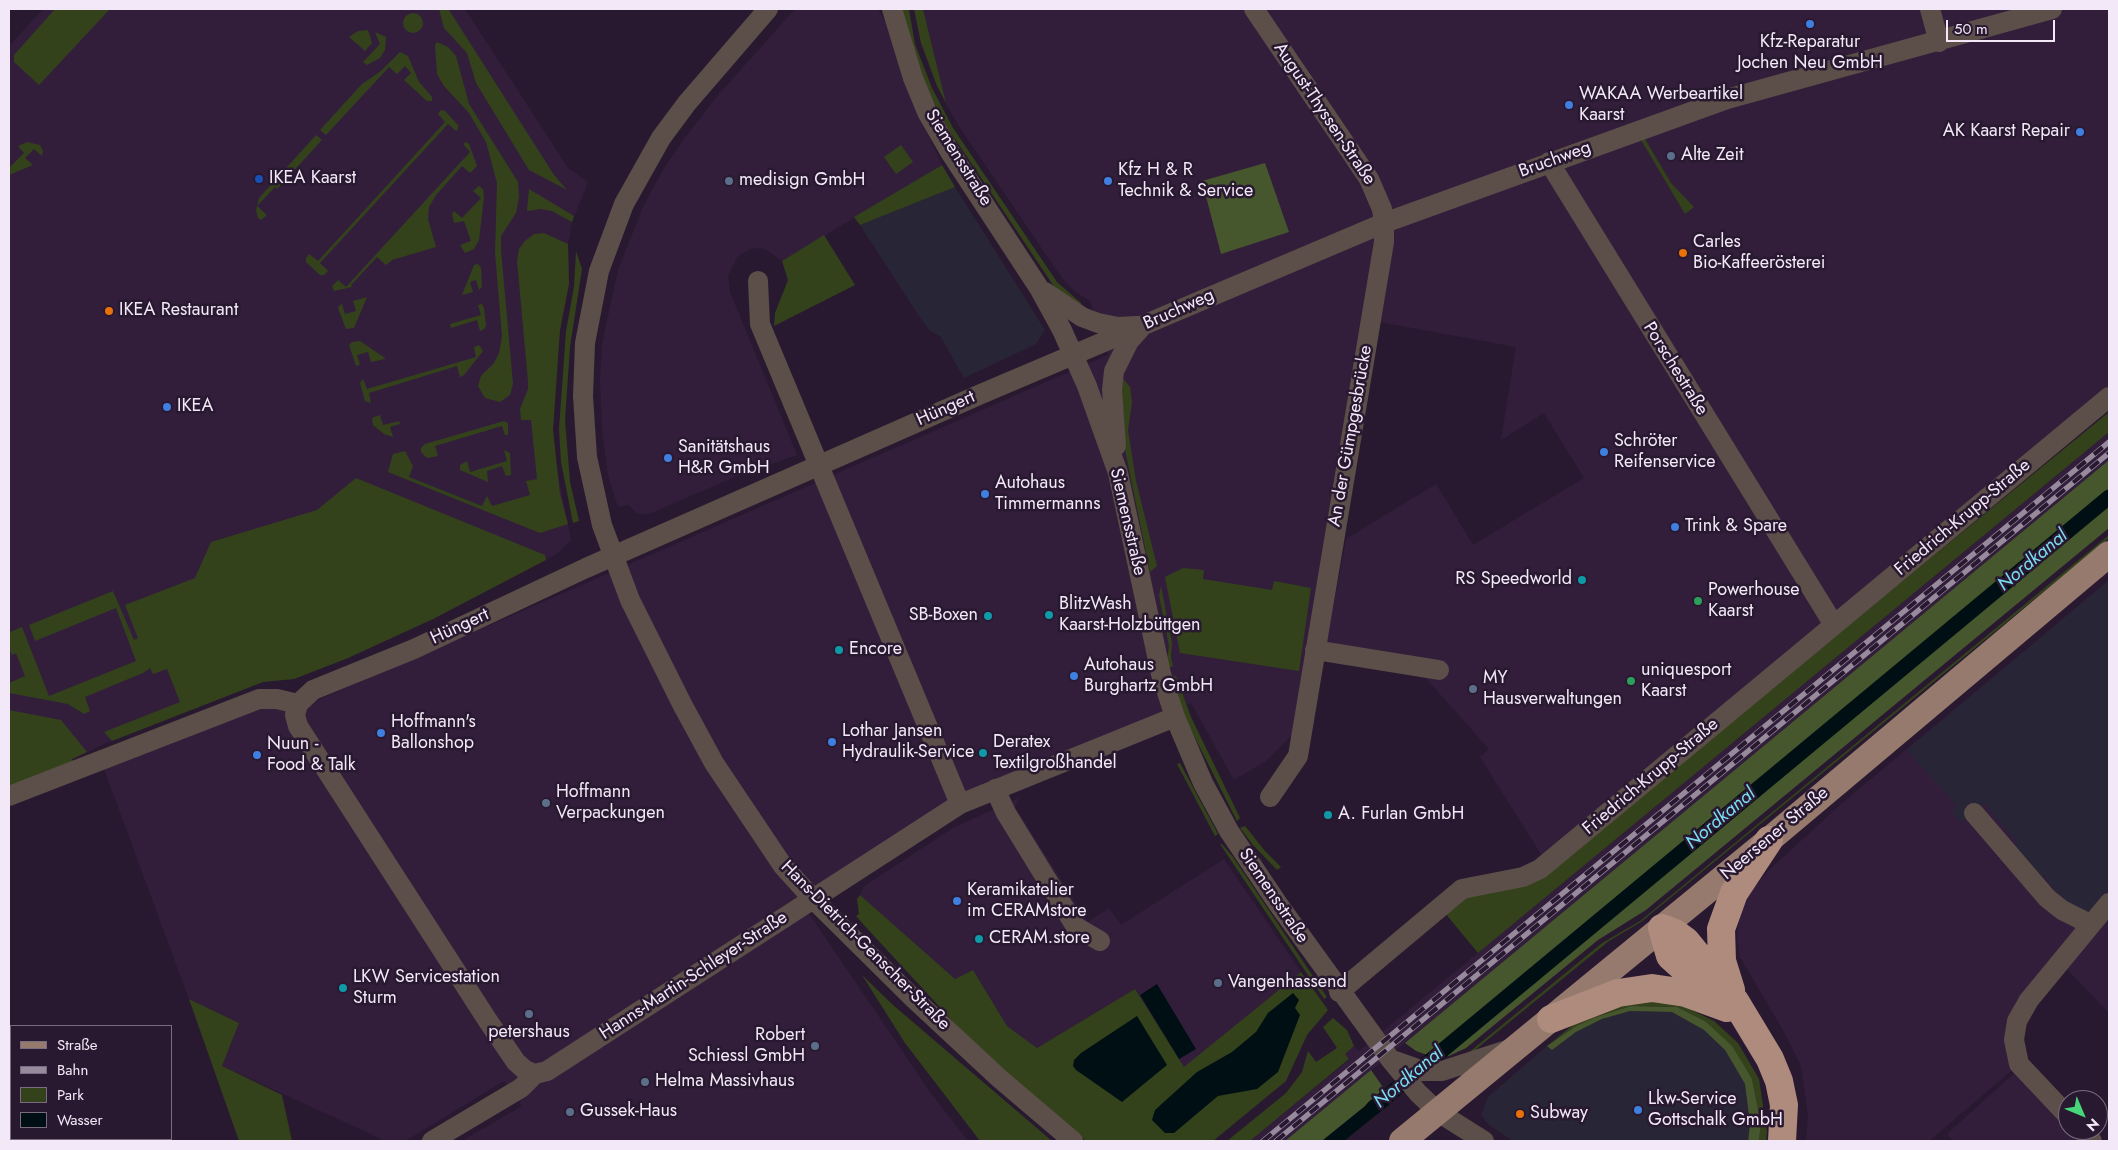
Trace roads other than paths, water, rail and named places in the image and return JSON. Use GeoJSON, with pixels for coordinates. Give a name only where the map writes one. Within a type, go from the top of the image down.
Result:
{"type":"FeatureCollection","features":[{"type":"Feature","properties":{"kind":"highway"},"geometry":{"type":"LineString","coordinates":[[1731,1004],[1722,960],[1721,929],[1734,893],[1769,840]]}},
{"type":"Feature","properties":{"kind":"highway"},"geometry":{"type":"LineString","coordinates":[[1662,928],[1675,933],[1686,941],[1754,1033],[1770,1059],[1779,1081],[1784,1105],[1782,1141]]}},
{"type":"Feature","properties":{"kind":"highway"},"geometry":{"type":"LineString","coordinates":[[1551,1019],[1618,993],[1652,988],[1686,993],[1731,1004]]}},
{"type":"Feature","properties":{"kind":"main road","name":"Neersener Straße"},"geometry":{"type":"LineString","coordinates":[[1401,1141],[1769,840],[2109,554]]}},
{"type":"Feature","properties":{"kind":"street","name":"Hans-Dietrich-Genscher-Straße"},"geometry":{"type":"LineString","coordinates":[[768,9],[687,103],[651,154],[624,204],[599,271],[585,343],[583,422],[593,488],[613,557],[649,641],[714,763],[783,866],[813,899],[913,998],[999,1078],[1073,1141]]}},
{"type":"Feature","properties":{"kind":"street","name":"Hans-Dietrich-Genscher-Straße"},"geometry":{"type":"LineString","coordinates":[[742,37],[782,9]]}},
{"type":"Feature","properties":{"kind":"street","name":"August-Thyssen-Straße"},"geometry":{"type":"LineString","coordinates":[[1254,9],[1369,179],[1382,209],[1384,223]]}},
{"type":"Feature","properties":{"kind":"street"},"geometry":{"type":"LineString","coordinates":[[1930,9],[1939,42]]}},
{"type":"Feature","properties":{"kind":"street","name":"Bruchweg"},"geometry":{"type":"LineString","coordinates":[[1074,355],[1384,223],[1727,99],[1939,42],[2052,9]]}},
{"type":"Feature","properties":{"kind":"street","name":"Siemensstraße"},"geometry":{"type":"LineString","coordinates":[[892,13],[913,78],[928,112],[950,152],[1039,288],[1074,355],[1118,473],[1156,656],[1174,717],[1203,783],[1229,831],[1339,992],[1418,1093],[1438,1112]]}},
{"type":"Feature","properties":{"kind":"street","name":"Porschestraße"},"geometry":{"type":"LineString","coordinates":[[1549,162],[1834,624]]}},
{"type":"Feature","properties":{"kind":"street","name":"An der Gümpgesbrücke"},"geometry":{"type":"LineString","coordinates":[[1270,797],[1298,756],[1384,242],[1384,223]]}},
{"type":"Feature","properties":{"kind":"street"},"geometry":{"type":"LineString","coordinates":[[758,281],[760,324],[960,804]]}},
{"type":"Feature","properties":{"kind":"street"},"geometry":{"type":"LineString","coordinates":[[1039,288],[1063,306],[1098,323],[1118,327],[1143,326]]}},
{"type":"Feature","properties":{"kind":"street"},"geometry":{"type":"LineString","coordinates":[[1118,473],[1112,390],[1114,371],[1129,341],[1143,326]]}},
{"type":"Feature","properties":{"kind":"street","name":"Hüngert"},"geometry":{"type":"LineString","coordinates":[[298,704],[304,696],[313,690],[414,649],[613,557],[981,394],[1074,355]]}},
{"type":"Feature","properties":{"kind":"street","name":"Friedrich-Krupp-Straße"},"geometry":{"type":"LineString","coordinates":[[1339,992],[1462,888],[1523,877],[1540,869],[2109,397]]}},
{"type":"Feature","properties":{"kind":"street"},"geometry":{"type":"LineString","coordinates":[[1315,650],[1439,670]]}},
{"type":"Feature","properties":{"kind":"street"},"geometry":{"type":"LineString","coordinates":[[9,796],[259,699],[277,699],[298,704],[296,720],[303,734],[516,1062],[525,1070],[534,1074]]}},
{"type":"Feature","properties":{"kind":"street","name":"Hanns-Martin-Schleyer-Straße"},"geometry":{"type":"LineString","coordinates":[[432,1141],[521,1088],[534,1074],[547,1071],[960,804],[1174,717]]}},
{"type":"Feature","properties":{"kind":"street"},"geometry":{"type":"LineString","coordinates":[[995,789],[1006,813],[1076,927],[1100,941]]}},
{"type":"Feature","properties":{"kind":"street"},"geometry":{"type":"LineString","coordinates":[[1974,813],[2047,898],[2062,910],[2090,924]]}},
{"type":"Feature","properties":{"kind":"street"},"geometry":{"type":"LineString","coordinates":[[2058,1105],[2020,1064],[2014,1040],[2017,1021],[2029,1000],[2109,903]]}},
{"type":"Feature","properties":{"kind":"street"},"geometry":{"type":"LineString","coordinates":[[1390,1059],[1423,1071],[1442,1071],[1517,1047]]}},
{"type":"Feature","properties":{"kind":"street"},"geometry":{"type":"LineString","coordinates":[[1401,1141],[1415,1118],[1418,1093]]}},
{"type":"Feature","properties":{"kind":"street"},"geometry":{"type":"LineString","coordinates":[[1438,1112],[1484,1141]]}},
{"type":"Feature","properties":{"kind":"water"},"geometry":{"type":"Polygon","coordinates":[[[1157,984],[1196,1049],[1179,1059],[1140,995],[1157,984]]]}},
{"type":"Feature","properties":{"kind":"water"},"geometry":{"type":"Polygon","coordinates":[[[1293,993],[1299,1000],[1295,1008],[1300,1015],[1278,1072],[1257,1089],[1218,1096],[1174,1133],[1165,1133],[1152,1120],[1155,1110],[1197,1072],[1232,1052],[1256,1032],[1268,1013],[1293,993]]]}},
{"type":"Feature","properties":{"kind":"water"},"geometry":{"type":"Polygon","coordinates":[[[1137,1016],[1167,1065],[1122,1102],[1076,1070],[1073,1066],[1074,1060],[1081,1053],[1137,1016]]]}},
{"type":"Feature","properties":{"kind":"water"},"geometry":{"type":"Polygon","coordinates":[[[1385,1090],[1391,1103],[1344,1141],[1322,1141],[1385,1090]]]}},
{"type":"Feature","properties":{"kind":"waterway","name":"Nordkanal"},"geometry":{"type":"LineString","coordinates":[[1373,1108],[2109,497]]}},
{"type":"Feature","properties":{"kind":"railway"},"geometry":{"type":"LineString","coordinates":[[1263,1141],[2109,442]]}},
{"type":"Feature","properties":{"kind":"railway"},"geometry":{"type":"LineString","coordinates":[[1276,1141],[2109,453]]}},
{"type":"Feature","properties":{"kind":"place","name":"Kfz-Reparatur Jochen Neu GmbH"},"geometry":{"type":"Point","coordinates":[1810,24]}},
{"type":"Feature","properties":{"kind":"place","name":"WAKAA Werbeartikel Kaarst"},"geometry":{"type":"Point","coordinates":[1569,105]}},
{"type":"Feature","properties":{"kind":"place","name":"AK Kaarst Repair"},"geometry":{"type":"Point","coordinates":[2080,132]}},
{"type":"Feature","properties":{"kind":"place","name":"Alte Zeit"},"geometry":{"type":"Point","coordinates":[1671,156]}},
{"type":"Feature","properties":{"kind":"place","name":"IKEA Kaarst"},"geometry":{"type":"Point","coordinates":[259,179]}},
{"type":"Feature","properties":{"kind":"place","name":"medisign GmbH"},"geometry":{"type":"Point","coordinates":[729,181]}},
{"type":"Feature","properties":{"kind":"place","name":"Kfz H & R Technik & Service"},"geometry":{"type":"Point","coordinates":[1108,181]}},
{"type":"Feature","properties":{"kind":"place","name":"Carles Bio-Kaffeerösterei"},"geometry":{"type":"Point","coordinates":[1683,253]}},
{"type":"Feature","properties":{"kind":"place","name":"IKEA Restaurant"},"geometry":{"type":"Point","coordinates":[109,311]}},
{"type":"Feature","properties":{"kind":"place","name":"IKEA"},"geometry":{"type":"Point","coordinates":[167,407]}},
{"type":"Feature","properties":{"kind":"place","name":"Schröter Reifenservice"},"geometry":{"type":"Point","coordinates":[1604,452]}},
{"type":"Feature","properties":{"kind":"place","name":"Sanitätshaus H&R GmbH"},"geometry":{"type":"Point","coordinates":[668,458]}},
{"type":"Feature","properties":{"kind":"place","name":"Autohaus Timmermanns"},"geometry":{"type":"Point","coordinates":[985,494]}},
{"type":"Feature","properties":{"kind":"place","name":"Trink & Spare"},"geometry":{"type":"Point","coordinates":[1675,527]}},
{"type":"Feature","properties":{"kind":"place","name":"RS Speedworld"},"geometry":{"type":"Point","coordinates":[1582,580]}},
{"type":"Feature","properties":{"kind":"place","name":"Powerhouse Kaarst"},"geometry":{"type":"Point","coordinates":[1698,601]}},
{"type":"Feature","properties":{"kind":"place","name":"BlitzWash Kaarst-Holzbüttgen"},"geometry":{"type":"Point","coordinates":[1049,615]}},
{"type":"Feature","properties":{"kind":"place","name":"SB-Boxen"},"geometry":{"type":"Point","coordinates":[988,616]}},
{"type":"Feature","properties":{"kind":"place","name":"Encore"},"geometry":{"type":"Point","coordinates":[839,650]}},
{"type":"Feature","properties":{"kind":"place","name":"Autohaus Burghartz GmbH"},"geometry":{"type":"Point","coordinates":[1074,676]}},
{"type":"Feature","properties":{"kind":"place","name":"uniquesport Kaarst"},"geometry":{"type":"Point","coordinates":[1631,681]}},
{"type":"Feature","properties":{"kind":"place","name":"MY Hausverwaltungen"},"geometry":{"type":"Point","coordinates":[1473,689]}},
{"type":"Feature","properties":{"kind":"place","name":"Hoffmann's Ballonshop"},"geometry":{"type":"Point","coordinates":[381,733]}},
{"type":"Feature","properties":{"kind":"place","name":"Lothar Jansen Hydraulik-Service"},"geometry":{"type":"Point","coordinates":[832,742]}},
{"type":"Feature","properties":{"kind":"place","name":"Deratex Textilgroßhandel"},"geometry":{"type":"Point","coordinates":[983,753]}},
{"type":"Feature","properties":{"kind":"place","name":"Nuun - Food & Talk"},"geometry":{"type":"Point","coordinates":[257,755]}},
{"type":"Feature","properties":{"kind":"place","name":"Hoffmann Verpackungen"},"geometry":{"type":"Point","coordinates":[546,803]}},
{"type":"Feature","properties":{"kind":"place","name":"A. Furlan GmbH"},"geometry":{"type":"Point","coordinates":[1328,815]}},
{"type":"Feature","properties":{"kind":"place","name":"Keramikatelier im CERAMstore"},"geometry":{"type":"Point","coordinates":[957,901]}},
{"type":"Feature","properties":{"kind":"place","name":"CERAM.store"},"geometry":{"type":"Point","coordinates":[979,939]}},
{"type":"Feature","properties":{"kind":"place","name":"Vangenhassend"},"geometry":{"type":"Point","coordinates":[1218,983]}},
{"type":"Feature","properties":{"kind":"place","name":"LKW Servicestation Sturm"},"geometry":{"type":"Point","coordinates":[343,988]}},
{"type":"Feature","properties":{"kind":"place","name":"petershaus"},"geometry":{"type":"Point","coordinates":[529,1014]}},
{"type":"Feature","properties":{"kind":"place","name":"Robert Schiessl GmbH"},"geometry":{"type":"Point","coordinates":[815,1046]}},
{"type":"Feature","properties":{"kind":"place","name":"Helma Massivhaus"},"geometry":{"type":"Point","coordinates":[645,1082]}},
{"type":"Feature","properties":{"kind":"place","name":"Lkw-Service Gottschalk GmbH"},"geometry":{"type":"Point","coordinates":[1638,1110]}},
{"type":"Feature","properties":{"kind":"place","name":"Gussek-Haus"},"geometry":{"type":"Point","coordinates":[570,1112]}},
{"type":"Feature","properties":{"kind":"place","name":"Subway"},"geometry":{"type":"Point","coordinates":[1520,1114]}}]}
